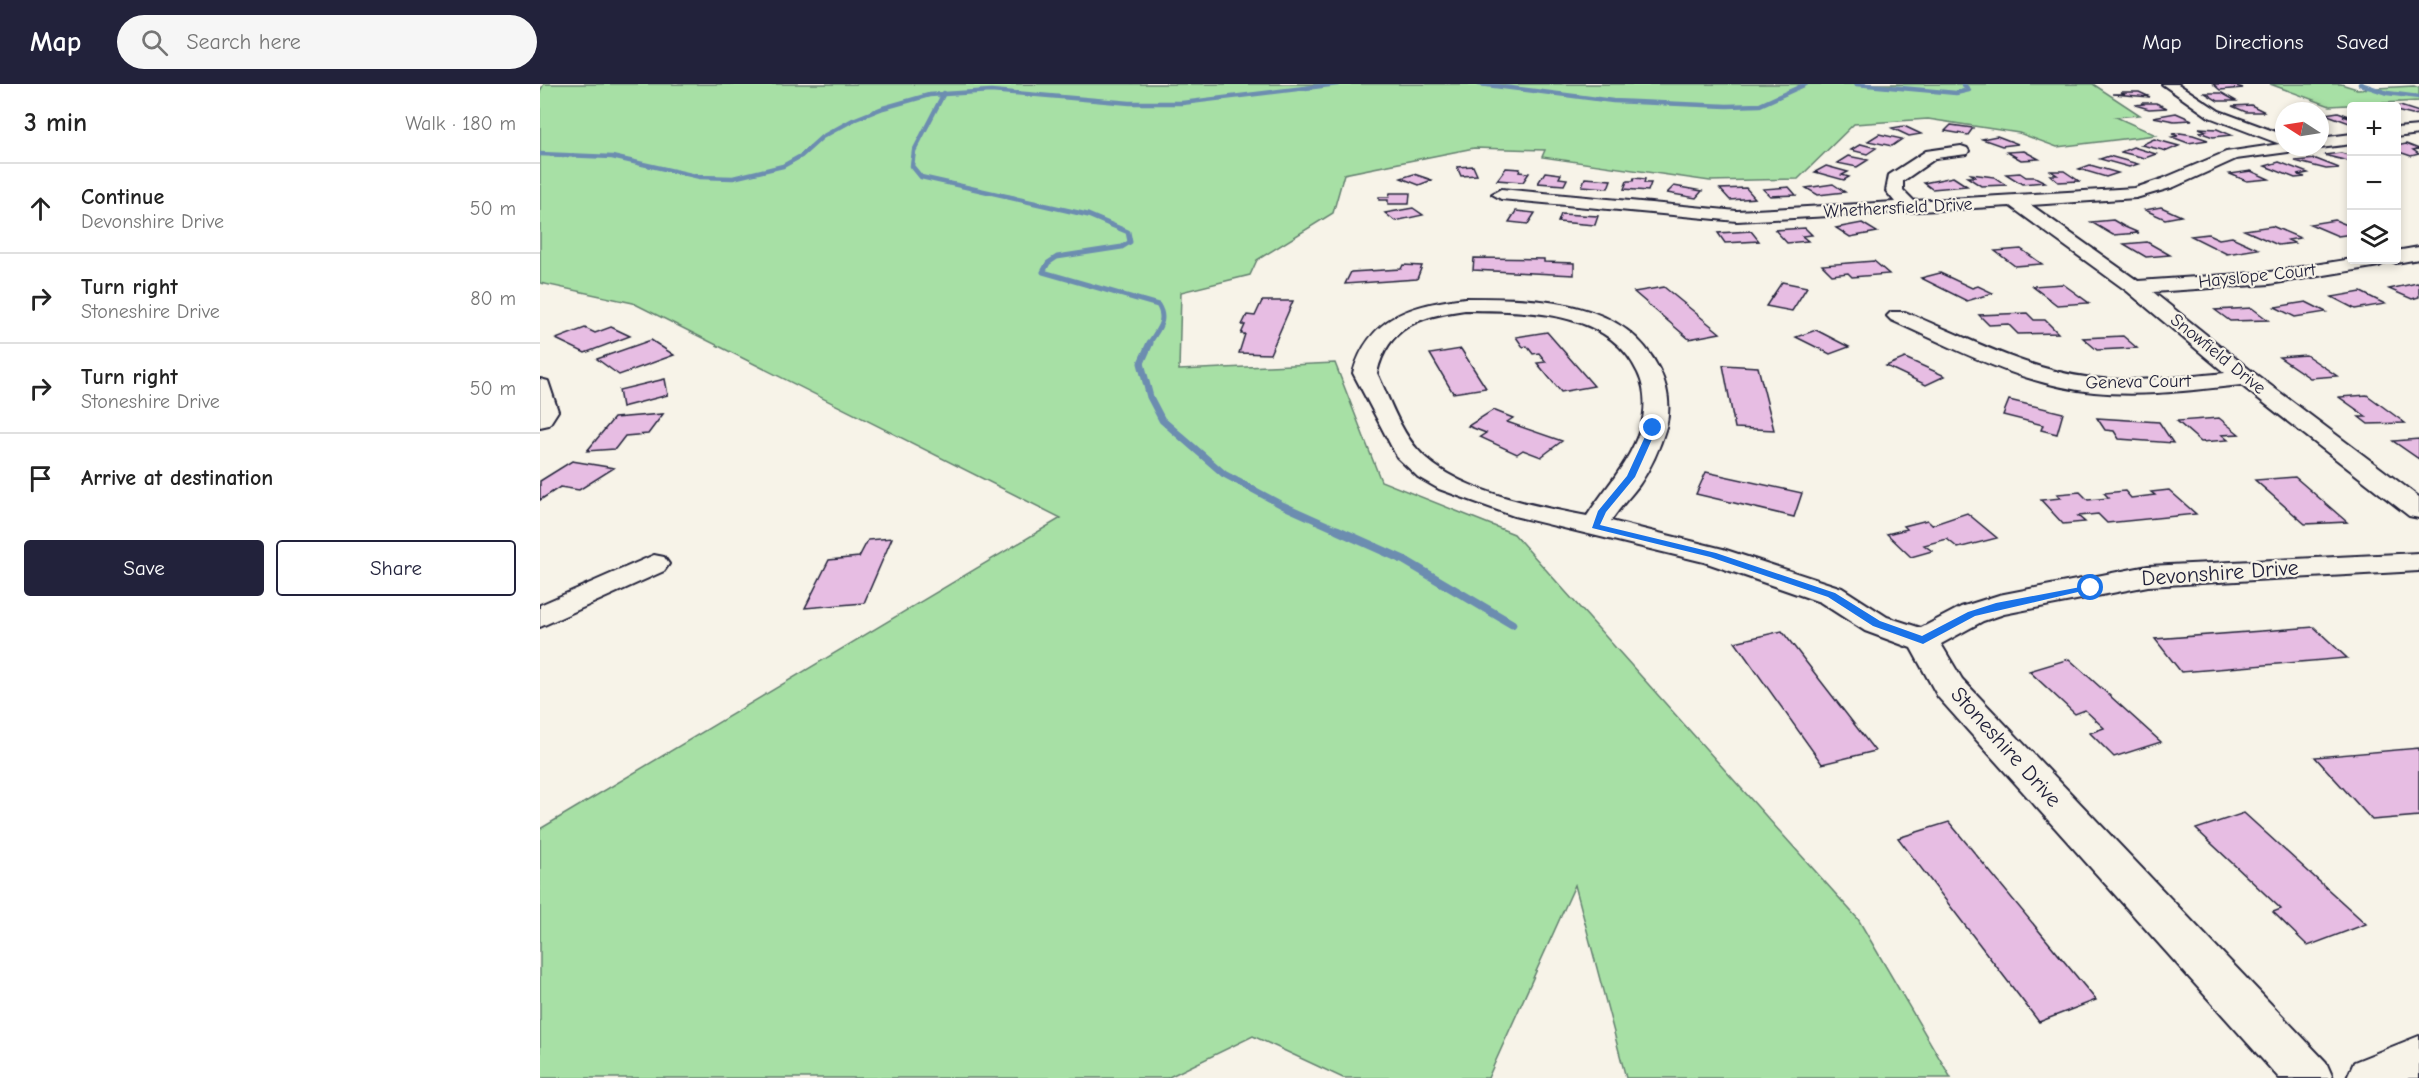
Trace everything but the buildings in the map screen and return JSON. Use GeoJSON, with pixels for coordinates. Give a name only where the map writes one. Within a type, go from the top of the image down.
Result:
{"type":"FeatureCollection","features":[{"type":"Feature","properties":{"kind":"street"},"geometry":{"type":"LineString","coordinates":[[2169,84],[2214,114],[2275,137]]}},
{"type":"Feature","properties":{"kind":"street"},"geometry":{"type":"LineString","coordinates":[[2401,132],[2419,130]]}},
{"type":"Feature","properties":{"kind":"street"},"geometry":{"type":"LineString","coordinates":[[2329,142],[2347,140]]}},
{"type":"Feature","properties":{"kind":"street","name":"Whethersfield Drive"},"geometry":{"type":"LineString","coordinates":[[1502,194],[1737,216],[2014,201],[2136,193],[2168,183],[2232,155],[2275,149]]}},
{"type":"Feature","properties":{"kind":"street"},"geometry":{"type":"LineString","coordinates":[[1910,207],[1894,191],[1895,179],[1932,154],[1961,151]]}},
{"type":"Feature","properties":{"kind":"street","name":"Snowfield Drive"},"geometry":{"type":"LineString","coordinates":[[2014,201],[2134,287],[2246,378],[2419,510]]}},
{"type":"Feature","properties":{"kind":"street"},"geometry":{"type":"LineString","coordinates":[[2401,256],[2419,253]]}},
{"type":"Feature","properties":{"kind":"street","name":"Hayslope Court"},"geometry":{"type":"LineString","coordinates":[[2134,287],[2270,278],[2355,264]]}},
{"type":"Feature","properties":{"kind":"street"},"geometry":{"type":"LineString","coordinates":[[1595,526],[1602,511],[1631,477],[1653,428],[1658,402],[1644,357],[1609,328],[1583,315],[1560,309],[1496,304],[1441,307],[1408,317],[1387,328],[1367,359],[1365,373],[1410,458],[1442,481],[1540,516],[1595,526],[1713,555],[1831,595],[1876,624],[1923,640]]}},
{"type":"Feature","properties":{"kind":"street","name":"Geneva Court"},"geometry":{"type":"LineString","coordinates":[[1898,316],[1991,358],[2074,383],[2139,385],[2246,378]]}},
{"type":"Feature","properties":{"kind":"street"},"geometry":{"type":"LineString","coordinates":[[540,386],[546,411],[540,420]]}},
{"type":"Feature","properties":{"kind":"street","name":"Devonshire Drive"},"geometry":{"type":"LineString","coordinates":[[1923,640],[1972,614],[1999,605],[2148,576],[2419,562]]}},
{"type":"Feature","properties":{"kind":"street"},"geometry":{"type":"LineString","coordinates":[[540,617],[654,564]]}},
{"type":"Feature","properties":{"kind":"street","name":"Stoneshire Drive"},"geometry":{"type":"LineString","coordinates":[[1923,640],[1950,688],[2310,1078]]}},
{"type":"Feature","properties":{"kind":"street"},"geometry":{"type":"LineString","coordinates":[[2370,1078],[2419,1059]]}},
{"type":"Feature","properties":{"kind":"green space"},"geometry":{"type":"Polygon","coordinates":[[[544,84],[2093,84],[2140,115],[2116,117],[2156,135],[2057,147],[2019,133],[1928,119],[1854,124],[1798,179],[1710,181],[1542,157],[1545,150],[1474,148],[1344,174],[1333,213],[1257,260],[1250,275],[1181,292],[1179,370],[1335,363],[1381,481],[1514,534],[1858,919],[1951,1078],[1626,1078],[1575,885],[1488,1078],[1343,1078],[1253,1036],[1167,1078],[540,1078],[540,829],[1061,518],[633,303],[540,283],[540,91],[544,84]]]}},
{"type":"Feature","properties":{"kind":"green space"},"geometry":{"type":"Polygon","coordinates":[[[2270,84],[2341,84],[2357,89],[2414,86],[2419,88],[2419,101],[2347,102],[2347,105],[2330,106],[2329,102],[2319,102],[2270,84]]]}},
{"type":"Feature","properties":{"kind":"waterway"},"geometry":{"type":"LineString","coordinates":[[943,94],[991,91],[1130,103],[1182,103],[1338,84]]}},
{"type":"Feature","properties":{"kind":"waterway"},"geometry":{"type":"LineString","coordinates":[[1479,84],[1613,101],[1727,106],[1760,105],[1806,84]]}},
{"type":"Feature","properties":{"kind":"waterway"},"geometry":{"type":"LineString","coordinates":[[1856,84],[1956,93],[1969,90],[1963,84]]}},
{"type":"Feature","properties":{"kind":"waterway"},"geometry":{"type":"LineString","coordinates":[[2360,84],[2387,93],[2419,97]]}},
{"type":"Feature","properties":{"kind":"waterway"},"geometry":{"type":"LineString","coordinates":[[540,154],[612,157],[700,177],[733,178],[783,166],[801,156],[822,137],[853,120],[883,108],[929,95],[943,94]]}},
{"type":"Feature","properties":{"kind":"waterway"},"geometry":{"type":"LineString","coordinates":[[943,94],[914,151],[912,166],[921,177],[1015,198]]}},
{"type":"Feature","properties":{"kind":"waterway"},"geometry":{"type":"LineString","coordinates":[[1008,197],[1088,215],[1128,232],[1130,242],[1122,247],[1057,257],[1048,263],[1043,272],[1158,305],[1162,321],[1149,344]]}},
{"type":"Feature","properties":{"kind":"waterway"},"geometry":{"type":"LineString","coordinates":[[1150,343],[1141,363],[1150,397],[1162,420],[1224,474],[1282,505],[1340,531]]}},
{"type":"Feature","properties":{"kind":"waterway"},"geometry":{"type":"LineString","coordinates":[[1337,530],[1404,560],[1512,624]]}},
{"type":"Feature","properties":{"kind":"route"},"geometry":{"type":"LineString","coordinates":[[1653,428],[1631,477],[1602,511],[1595,526],[1713,555],[1775,578],[1831,595],[1876,624],[1923,640],[1972,614],[1999,605],[2091,588]]}}]}
